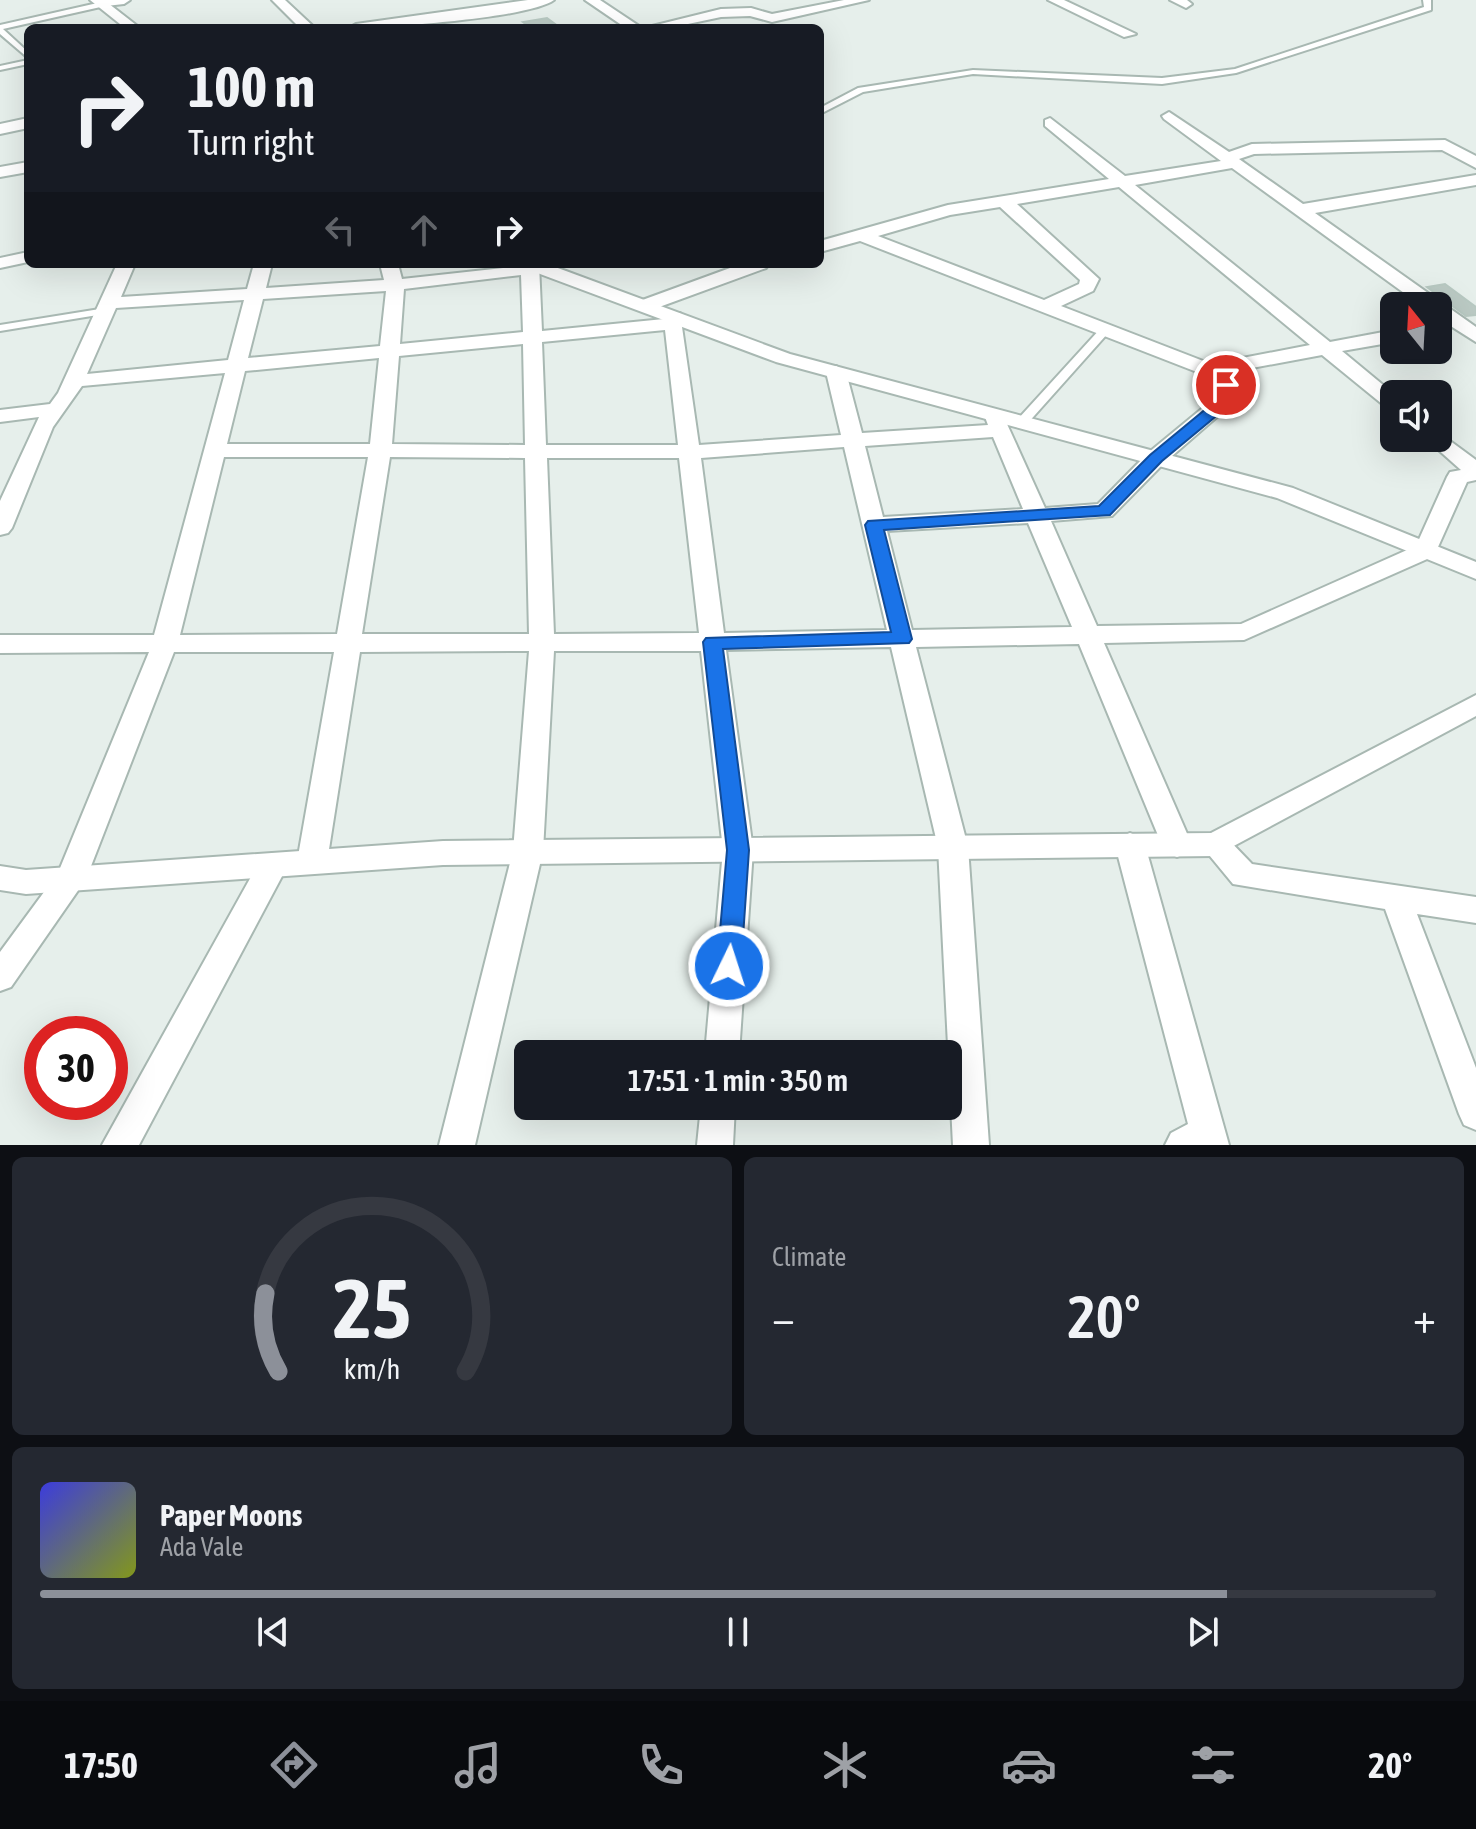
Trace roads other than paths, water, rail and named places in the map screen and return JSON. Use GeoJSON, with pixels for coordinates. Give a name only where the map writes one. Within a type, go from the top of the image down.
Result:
{"type":"FeatureCollection","features":[{"type":"Feature","properties":{"kind":"street"},"geometry":{"type":"LineString","coordinates":[[99,2],[124,0]]}},
{"type":"Feature","properties":{"kind":"street"},"geometry":{"type":"LineString","coordinates":[[278,0],[304,24]]}},
{"type":"Feature","properties":{"kind":"street"},"geometry":{"type":"LineString","coordinates":[[466,0],[500,24]]}},
{"type":"Feature","properties":{"kind":"street"},"geometry":{"type":"LineString","coordinates":[[388,24],[548,0]]}},
{"type":"Feature","properties":{"kind":"street"},"geometry":{"type":"LineString","coordinates":[[591,0],[629,24]]}},
{"type":"Feature","properties":{"kind":"street"},"geometry":{"type":"LineString","coordinates":[[699,0],[721,13]]}},
{"type":"Feature","properties":{"kind":"street"},"geometry":{"type":"LineString","coordinates":[[812,0],[826,8]]}},
{"type":"Feature","properties":{"kind":"street"},"geometry":{"type":"LineString","coordinates":[[670,24],[721,13],[751,12],[772,18],[863,0]]}},
{"type":"Feature","properties":{"kind":"street"},"geometry":{"type":"LineString","coordinates":[[1054,0],[1129,34]]}},
{"type":"Feature","properties":{"kind":"street"},"geometry":{"type":"LineString","coordinates":[[99,2],[128,24]]}},
{"type":"Feature","properties":{"kind":"street"},"geometry":{"type":"LineString","coordinates":[[1169,116],[1415,292]]}},
{"type":"Feature","properties":{"kind":"street"},"geometry":{"type":"LineString","coordinates":[[1050,123],[1380,392]]}},
{"type":"Feature","properties":{"kind":"street"},"geometry":{"type":"LineString","coordinates":[[0,129],[24,124]]}},
{"type":"Feature","properties":{"kind":"street"},"geometry":{"type":"LineString","coordinates":[[824,246],[948,210],[1226,165],[1234,155],[1252,149],[1445,145],[1476,163]]}},
{"type":"Feature","properties":{"kind":"street"},"geometry":{"type":"LineString","coordinates":[[0,172],[24,168]]}},
{"type":"Feature","properties":{"kind":"street"},"geometry":{"type":"LineString","coordinates":[[1300,210],[1476,180]]}},
{"type":"Feature","properties":{"kind":"street"},"geometry":{"type":"LineString","coordinates":[[1004,201],[1090,279],[1087,287],[1044,307]]}},
{"type":"Feature","properties":{"kind":"street"},"geometry":{"type":"LineString","coordinates":[[860,235],[1209,370],[1226,385],[1226,399],[1156,458],[1104,511],[874,525]]}},
{"type":"Feature","properties":{"kind":"street"},"geometry":{"type":"LineString","coordinates":[[0,263],[24,258]]}},
{"type":"Feature","properties":{"kind":"street"},"geometry":{"type":"LineString","coordinates":[[2,520],[43,426],[75,381],[124,268]]}},
{"type":"Feature","properties":{"kind":"street"},"geometry":{"type":"LineString","coordinates":[[0,977],[71,879],[165,643],[262,268]]}},
{"type":"Feature","properties":{"kind":"street"},"geometry":{"type":"LineString","coordinates":[[107,307],[256,294],[392,274],[496,268]]}},
{"type":"Feature","properties":{"kind":"street"},"geometry":{"type":"LineString","coordinates":[[457,1145],[528,851],[542,643],[530,268]]}},
{"type":"Feature","properties":{"kind":"street"},"geometry":{"type":"LineString","coordinates":[[536,268],[644,306],[672,321],[783,358],[1005,422],[1285,493],[1476,571]]}},
{"type":"Feature","properties":{"kind":"street"},"geometry":{"type":"LineString","coordinates":[[644,306],[747,268]]}},
{"type":"Feature","properties":{"kind":"street"},"geometry":{"type":"LineString","coordinates":[[312,862],[380,450],[392,274]]}},
{"type":"Feature","properties":{"kind":"street"},"geometry":{"type":"LineString","coordinates":[[1452,319],[1476,336]]}},
{"type":"Feature","properties":{"kind":"street"},"geometry":{"type":"LineString","coordinates":[[75,381],[532,338],[672,321]]}},
{"type":"Feature","properties":{"kind":"street"},"geometry":{"type":"LineString","coordinates":[[672,321],[738,850],[723,1040]]}},
{"type":"Feature","properties":{"kind":"street"},"geometry":{"type":"LineString","coordinates":[[1452,325],[1459,324]]}},
{"type":"Feature","properties":{"kind":"street"},"geometry":{"type":"LineString","coordinates":[[1209,370],[1380,338]]}},
{"type":"Feature","properties":{"kind":"street"},"geometry":{"type":"LineString","coordinates":[[836,372],[953,847],[971,1145]]}},
{"type":"Feature","properties":{"kind":"street"},"geometry":{"type":"LineString","coordinates":[[0,416],[57,409]]}},
{"type":"Feature","properties":{"kind":"street"},"geometry":{"type":"LineString","coordinates":[[216,450],[689,452],[853,441],[1005,422]]}},
{"type":"Feature","properties":{"kind":"street"},"geometry":{"type":"LineString","coordinates":[[1005,422],[1037,515],[1177,845]]}},
{"type":"Feature","properties":{"kind":"street"},"geometry":{"type":"LineString","coordinates":[[1452,452],[1476,472]]}},
{"type":"Feature","properties":{"kind":"street"},"geometry":{"type":"LineString","coordinates":[[0,644],[712,642],[1244,632],[1426,551],[1458,477],[1476,472]]}},
{"type":"Feature","properties":{"kind":"street"},"geometry":{"type":"LineString","coordinates":[[0,878],[26,882],[443,853],[1215,844],[1476,704]]}},
{"type":"Feature","properties":{"kind":"street"},"geometry":{"type":"LineString","coordinates":[[1215,844],[1244,875],[1476,910]]}},
{"type":"Feature","properties":{"kind":"street"},"geometry":{"type":"LineString","coordinates":[[1130,845],[1200,1141]]}},
{"type":"Feature","properties":{"kind":"street"},"geometry":{"type":"LineString","coordinates":[[120,1145],[273,865]]}},
{"type":"Feature","properties":{"kind":"street"},"geometry":{"type":"LineString","coordinates":[[1396,898],[1476,1114]]}},
{"type":"Feature","properties":{"kind":"street"},"geometry":{"type":"LineString","coordinates":[[715,1145],[717,1120]]}},
{"type":"Feature","properties":{"kind":"lane"},"geometry":{"type":"LineString","coordinates":[[824,109],[861,90],[973,72],[1162,81],[1236,71],[1428,8],[1427,0]]}},
{"type":"Feature","properties":{"kind":"lane"},"geometry":{"type":"LineString","coordinates":[[24,55],[0,28],[99,2]]}},
{"type":"Feature","properties":{"kind":"lane"},"geometry":{"type":"LineString","coordinates":[[0,68],[24,60]]}},
{"type":"Feature","properties":{"kind":"lane"},"geometry":{"type":"LineString","coordinates":[[0,328],[107,307]]}},
{"type":"Feature","properties":{"kind":"lane"},"geometry":{"type":"LineString","coordinates":[[1005,422],[1105,330]]}}]}
